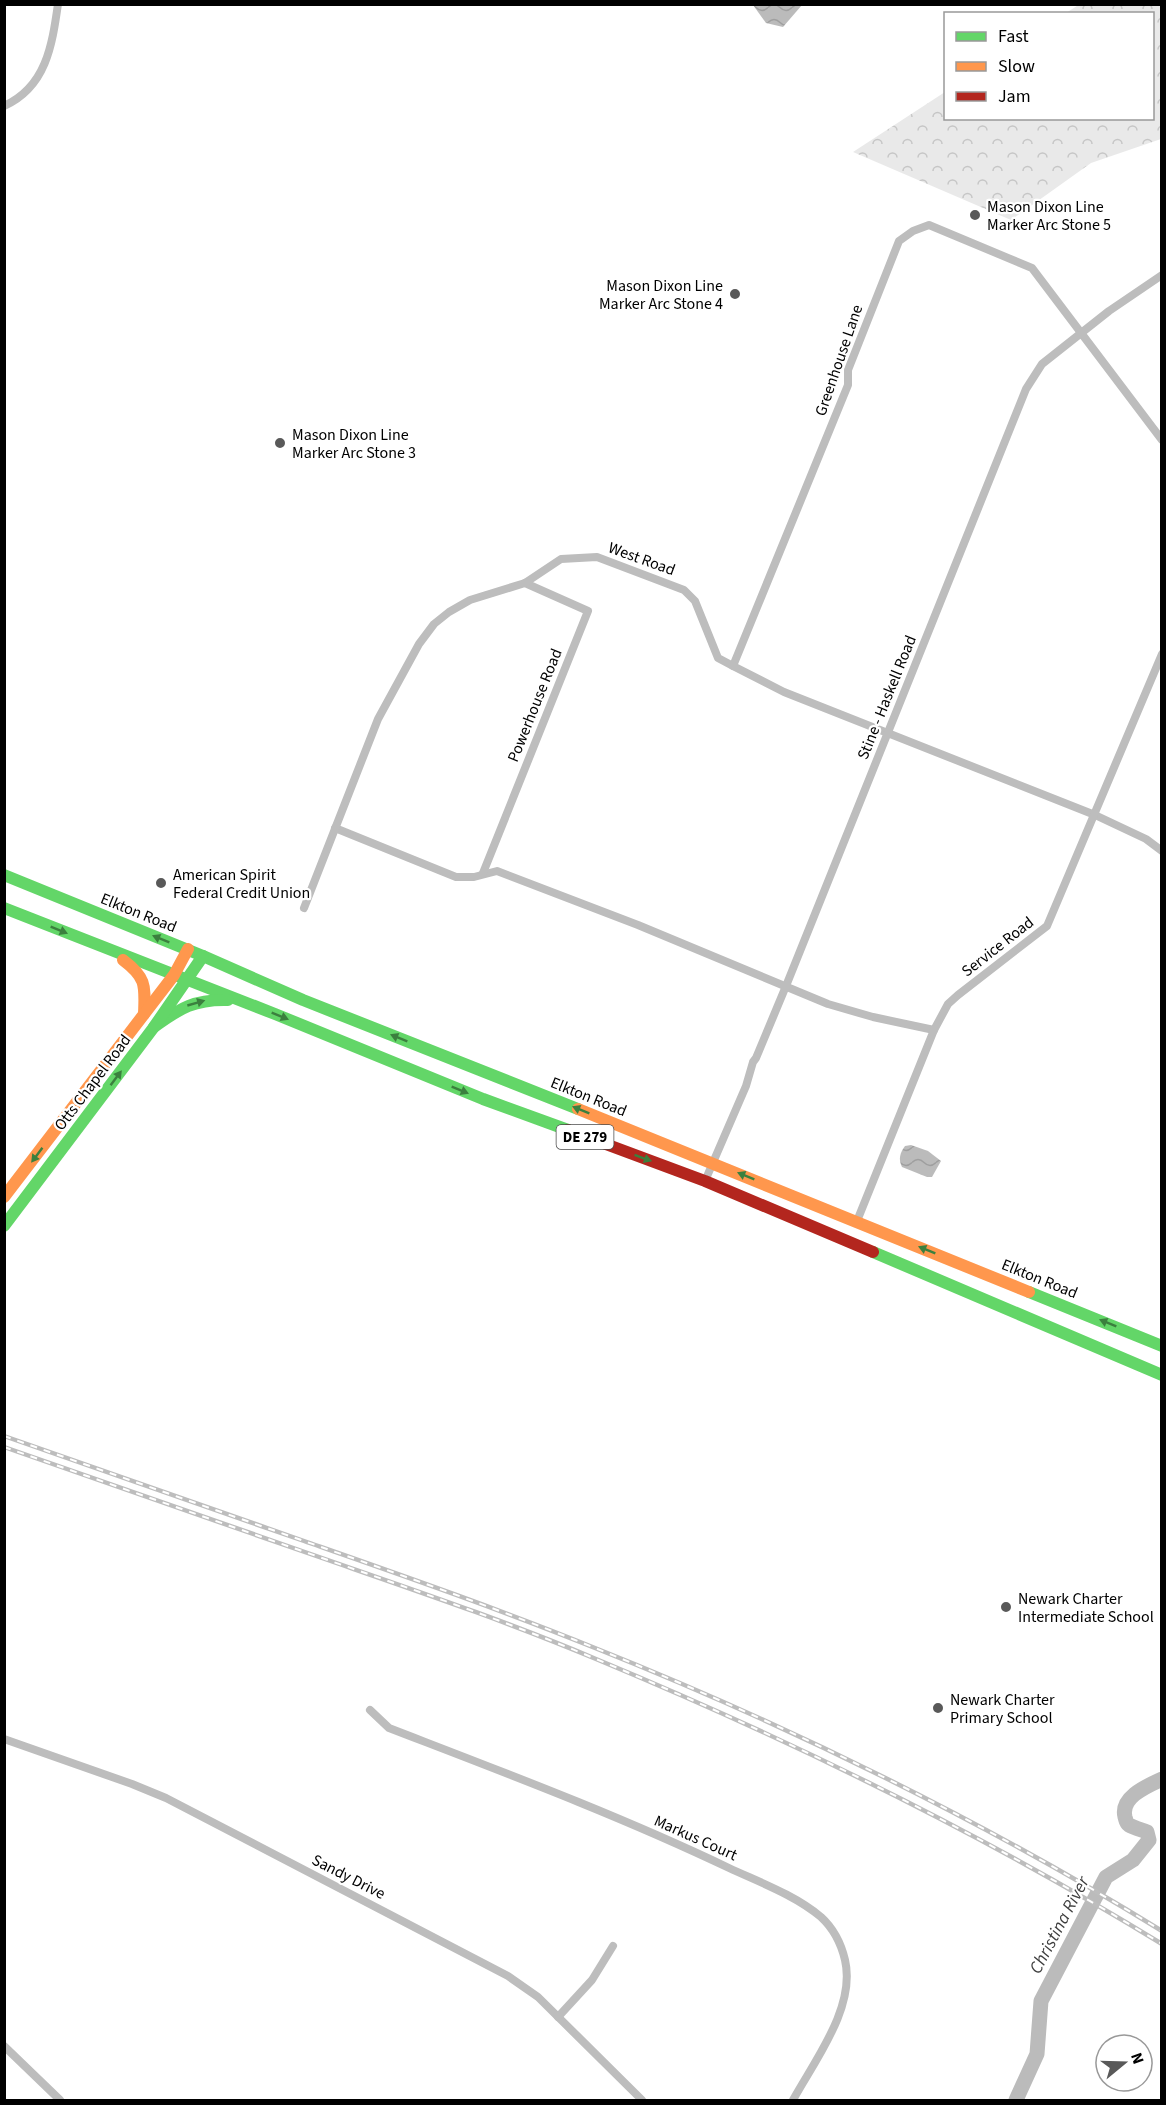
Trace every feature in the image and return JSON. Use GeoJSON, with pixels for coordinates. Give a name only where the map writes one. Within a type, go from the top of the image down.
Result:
{"type":"FeatureCollection","features":[{"type":"Feature","properties":{"kind":"main road","name":"Elkton Road"},"geometry":{"type":"LineString","coordinates":[[4,875],[203,956],[303,1000],[857,1221],[1161,1346]]}},
{"type":"Feature","properties":{"kind":"main road","name":"DE 279"},"geometry":{"type":"LineString","coordinates":[[4,908],[483,1099],[705,1181],[1161,1375]]}},
{"type":"Feature","properties":{"kind":"main road"},"geometry":{"type":"LineString","coordinates":[[109,950],[136,969],[143,977],[146,993],[144,1014]]}},
{"type":"Feature","properties":{"kind":"main road","name":"Otts Chapel Road"},"geometry":{"type":"LineString","coordinates":[[4,1197],[174,975],[188,950]]}},
{"type":"Feature","properties":{"kind":"main road","name":"Otts Chapel Road"},"geometry":{"type":"LineString","coordinates":[[4,1226],[154,1027],[203,956]]}},
{"type":"Feature","properties":{"kind":"main road"},"geometry":{"type":"LineString","coordinates":[[154,1027],[179,1009],[195,1001],[214,999],[243,1002]]}},
{"type":"Feature","properties":{"kind":"street"},"geometry":{"type":"LineString","coordinates":[[4,106],[31,88],[43,70],[51,50],[58,4]]}},
{"type":"Feature","properties":{"kind":"street","name":"Greenhouse Lane"},"geometry":{"type":"LineString","coordinates":[[733,666],[848,385],[848,370],[899,241],[913,231],[929,225],[1032,268],[1081,333]]}},
{"type":"Feature","properties":{"kind":"street","name":"Stine - Haskell Road"},"geometry":{"type":"LineString","coordinates":[[705,1181],[746,1086],[753,1062],[786,986],[1026,389],[1042,364],[1161,275]]}},
{"type":"Feature","properties":{"kind":"street"},"geometry":{"type":"LineString","coordinates":[[1081,333],[1161,440]]}},
{"type":"Feature","properties":{"kind":"street","name":"West Road"},"geometry":{"type":"LineString","coordinates":[[304,908],[378,719],[403,671],[428,632],[449,612],[470,600],[525,583],[561,559],[597,557],[684,590],[695,601],[718,658],[784,692],[1095,815],[1146,839],[1161,851]]}},
{"type":"Feature","properties":{"kind":"street","name":"Powerhouse Road"},"geometry":{"type":"LineString","coordinates":[[483,873],[588,611],[525,583]]}},
{"type":"Feature","properties":{"kind":"street","name":"Service Road"},"geometry":{"type":"LineString","coordinates":[[857,1221],[934,1030],[948,1004],[1047,926],[1161,654]]}},
{"type":"Feature","properties":{"kind":"street"},"geometry":{"type":"LineString","coordinates":[[335,828],[456,877],[474,877],[496,871],[586,904],[828,1004],[873,1017],[934,1030]]}},
{"type":"Feature","properties":{"kind":"street","name":"Markus Court"},"geometry":{"type":"LineString","coordinates":[[370,1710],[389,1728],[570,1798],[696,1852],[791,1898],[820,1917],[833,1931],[842,1950],[847,1970],[846,1992],[836,2023],[793,2100]]}},
{"type":"Feature","properties":{"kind":"street","name":"Sandy Drive"},"geometry":{"type":"LineString","coordinates":[[4,1739],[123,1780],[166,1798],[513,1979],[530,1990],[642,2100]]}},
{"type":"Feature","properties":{"kind":"street"},"geometry":{"type":"LineString","coordinates":[[558,2017],[592,1980],[613,1946]]}},
{"type":"Feature","properties":{"kind":"street"},"geometry":{"type":"LineString","coordinates":[[4,2046],[60,2100]]}},
{"type":"Feature","properties":{"kind":"green space"},"geometry":{"type":"Polygon","coordinates":[[[1080,4],[1161,5],[1161,139],[1091,163],[1011,220],[853,152],[944,93],[944,120],[1154,120],[1154,12],[1068,12],[1080,4]]]}},
{"type":"Feature","properties":{"kind":"water"},"geometry":{"type":"Polygon","coordinates":[[[802,4],[783,27],[766,23],[753,5],[802,4]]]}},
{"type":"Feature","properties":{"kind":"water"},"geometry":{"type":"Polygon","coordinates":[[[911,1145],[928,1151],[941,1161],[932,1177],[902,1167],[901,1154],[905,1146],[911,1145]]]}},
{"type":"Feature","properties":{"kind":"waterway","name":"Christina River"},"geometry":{"type":"LineString","coordinates":[[1016,2100],[1037,2054],[1041,2001],[1106,1877],[1133,1860],[1149,1840],[1147,1832],[1127,1823],[1125,1817],[1127,1804],[1136,1793],[1162,1779]]}},
{"type":"Feature","properties":{"kind":"railway"},"geometry":{"type":"LineString","coordinates":[[4,1436],[450,1593],[668,1678],[813,1743],[956,1814],[1162,1931]]}},
{"type":"Feature","properties":{"kind":"railway"},"geometry":{"type":"LineString","coordinates":[[4,1447],[460,1606],[562,1645],[669,1690],[813,1756],[955,1826],[1094,1903],[1162,1944]]}},
{"type":"Feature","properties":{"kind":"traffic: fast"},"geometry":{"type":"LineString","coordinates":[[4,875],[203,956],[303,1000],[578,1109]]}},
{"type":"Feature","properties":{"kind":"traffic: fast"},"geometry":{"type":"LineString","coordinates":[[4,908],[275,1014],[483,1099],[568,1130]]}},
{"type":"Feature","properties":{"kind":"traffic: fast"},"geometry":{"type":"LineString","coordinates":[[4,1226],[154,1027],[203,956]]}},
{"type":"Feature","properties":{"kind":"traffic: fast"},"geometry":{"type":"LineString","coordinates":[[154,1027],[188,1006],[206,1001],[228,1000]]}},
{"type":"Feature","properties":{"kind":"traffic: fast"},"geometry":{"type":"LineString","coordinates":[[873,1252],[1162,1375]]}},
{"type":"Feature","properties":{"kind":"traffic: fast"},"geometry":{"type":"LineString","coordinates":[[1029,1292],[1162,1346]]}},
{"type":"Feature","properties":{"kind":"traffic: slow"},"geometry":{"type":"LineString","coordinates":[[4,1197],[174,975],[188,949]]}},
{"type":"Feature","properties":{"kind":"traffic: slow"},"geometry":{"type":"LineString","coordinates":[[123,960],[137,972],[143,983],[144,1014]]}},
{"type":"Feature","properties":{"kind":"traffic: slow"},"geometry":{"type":"LineString","coordinates":[[578,1109],[1029,1292]]}},
{"type":"Feature","properties":{"kind":"traffic: jam"},"geometry":{"type":"LineString","coordinates":[[568,1130],[705,1181],[873,1252]]}},
{"type":"Feature","properties":{"kind":"place","name":"Mason Dixon Line Marker Arc Stone 5"},"geometry":{"type":"Point","coordinates":[975,215]}},
{"type":"Feature","properties":{"kind":"place","name":"Mason Dixon Line Marker Arc Stone 4"},"geometry":{"type":"Point","coordinates":[735,294]}},
{"type":"Feature","properties":{"kind":"place","name":"Mason Dixon Line Marker Arc Stone 3"},"geometry":{"type":"Point","coordinates":[280,443]}},
{"type":"Feature","properties":{"kind":"place","name":"American Spirit Federal Credit Union"},"geometry":{"type":"Point","coordinates":[161,883]}},
{"type":"Feature","properties":{"kind":"place","name":"Newark Charter Intermediate School"},"geometry":{"type":"Point","coordinates":[1006,1607]}},
{"type":"Feature","properties":{"kind":"place","name":"Newark Charter Primary School"},"geometry":{"type":"Point","coordinates":[938,1708]}}]}
